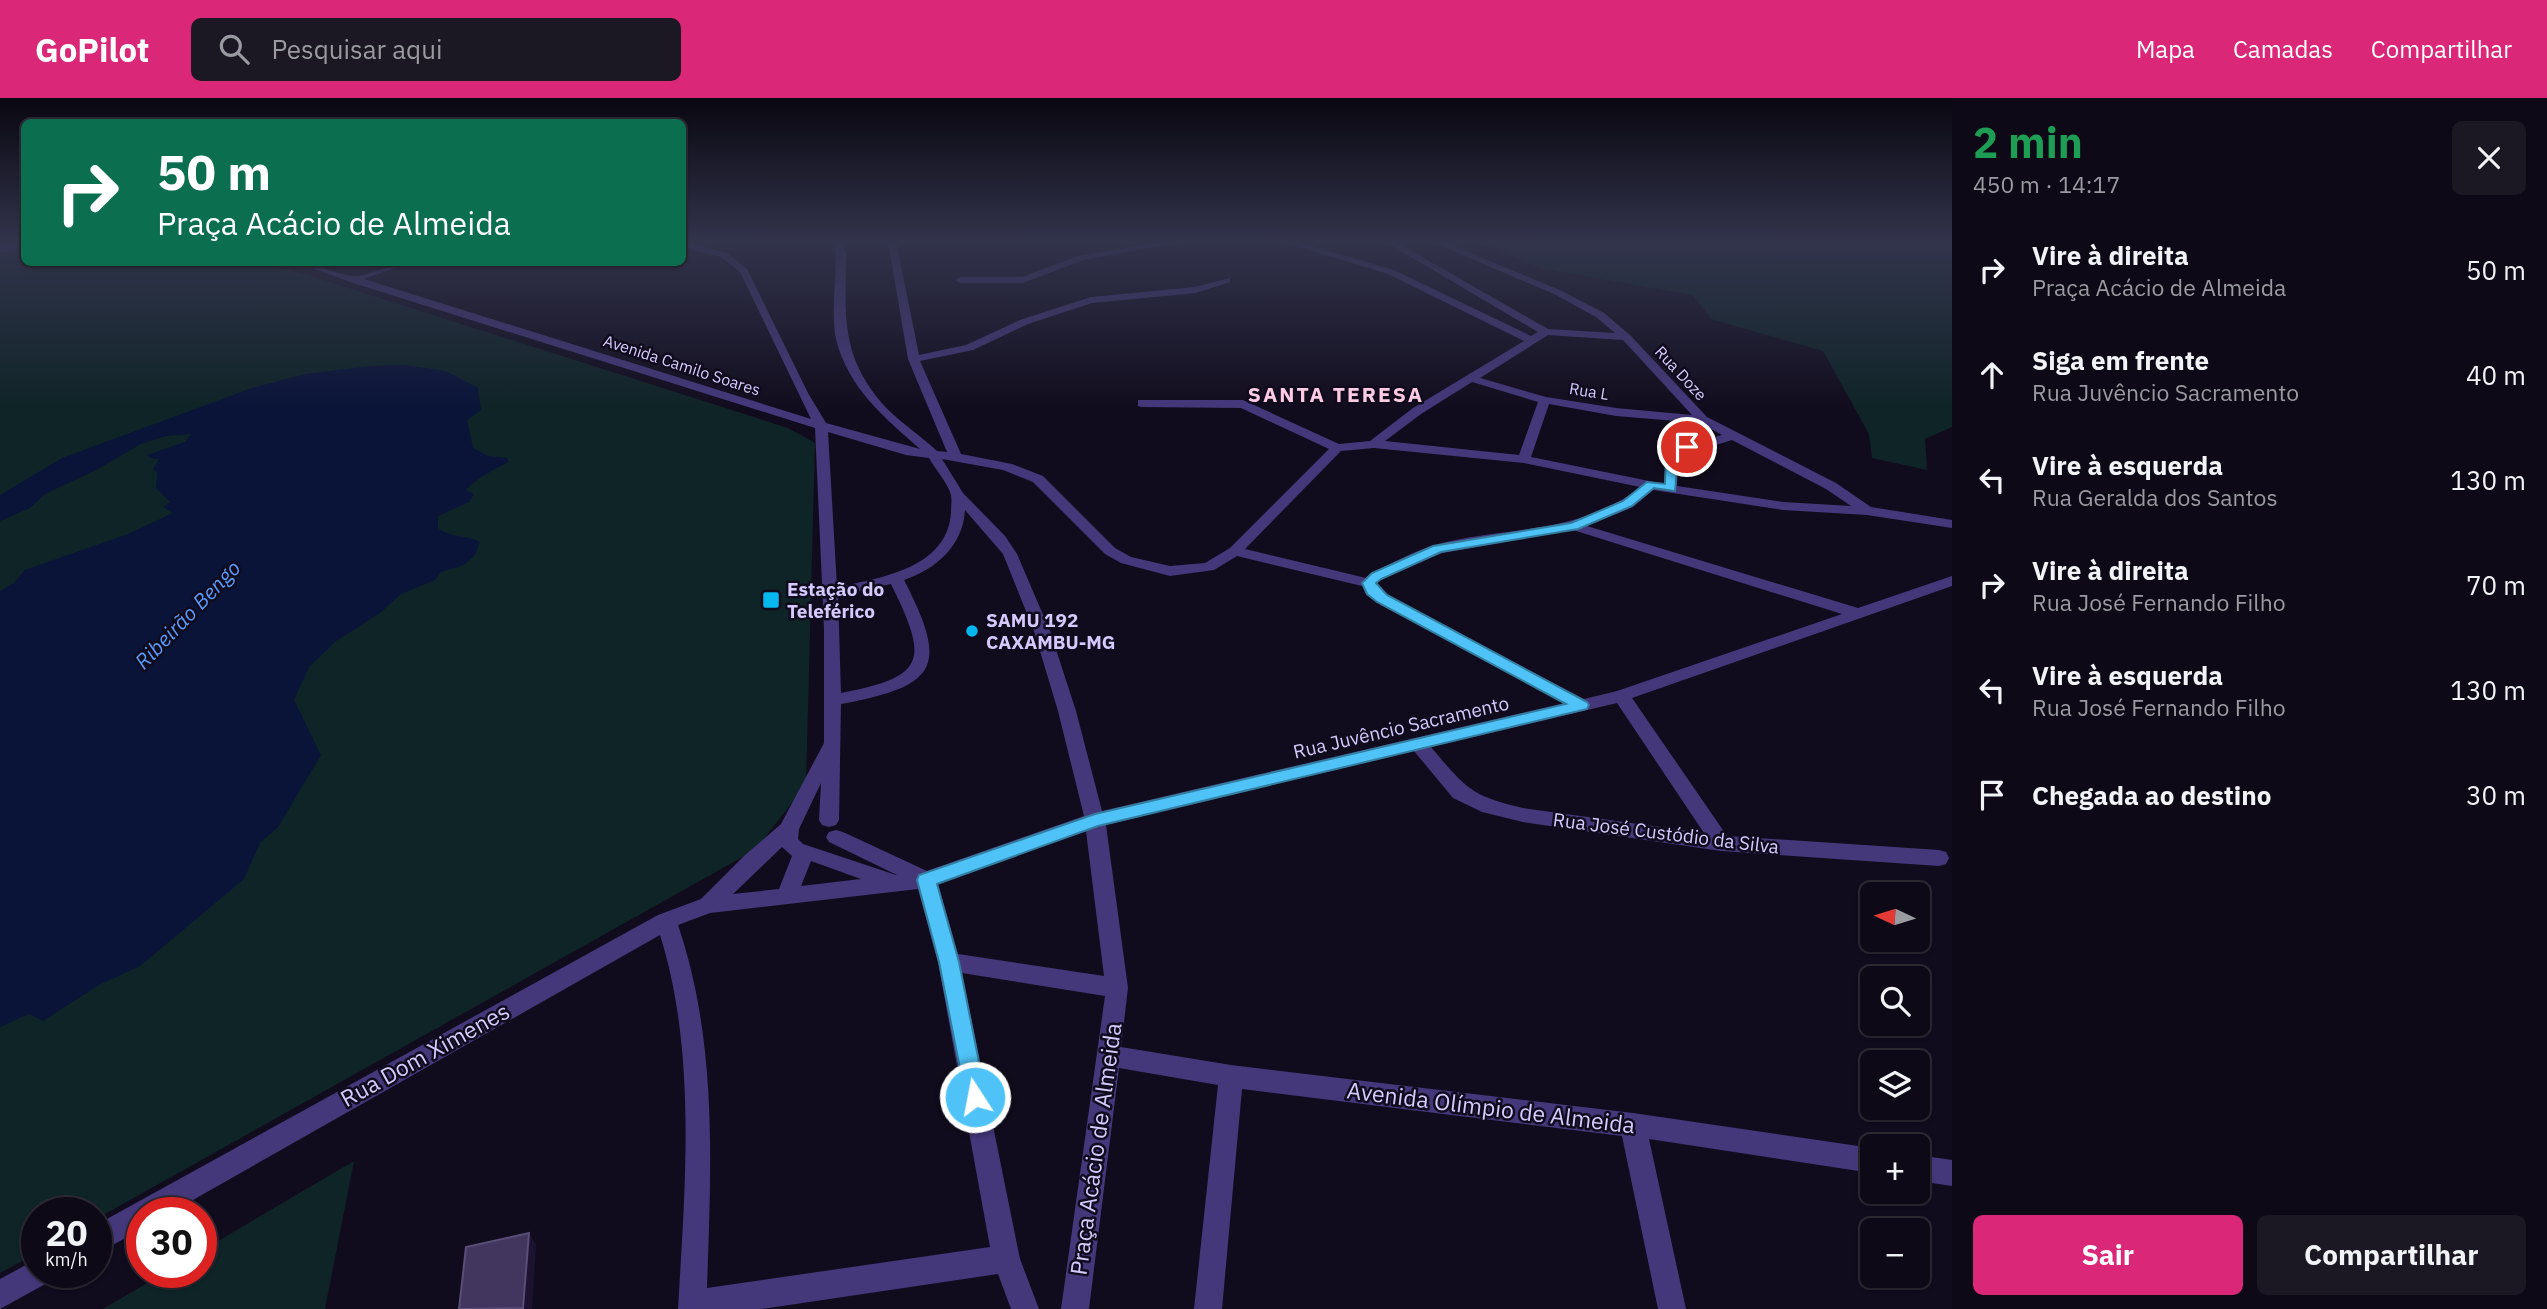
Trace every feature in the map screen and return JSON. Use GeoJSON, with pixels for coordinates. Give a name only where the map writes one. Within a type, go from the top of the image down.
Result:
{"type":"FeatureCollection","features":[{"type":"Feature","properties":{"kind":"street","name":"Avenida Camilo Soares"},"geometry":{"type":"LineString","coordinates":[[409,298],[821,426],[934,457],[1007,467],[1038,479],[1100,542],[1126,560],[1150,568],[1189,571],[1209,567],[1235,551],[1337,448]]}},
{"type":"Feature","properties":{"kind":"street"},"geometry":{"type":"LineString","coordinates":[[756,298],[792,399],[821,426],[830,593],[833,828],[827,847],[808,853],[786,897]]}},
{"type":"Feature","properties":{"kind":"street","name":"Praça Acácio de Almeida"},"geometry":{"type":"LineString","coordinates":[[841,298],[841,337],[855,374],[877,405],[910,432],[934,457],[958,495],[1000,539],[1021,577],[1068,711],[1095,820],[1117,988],[1075,1309]]}},
{"type":"Feature","properties":{"kind":"street"},"geometry":{"type":"LineString","coordinates":[[903,298],[914,359],[956,458]]}},
{"type":"Feature","properties":{"kind":"street"},"geometry":{"type":"LineString","coordinates":[[914,359],[969,348],[1024,322],[1091,300],[1117,298]]}},
{"type":"Feature","properties":{"kind":"street"},"geometry":{"type":"LineString","coordinates":[[1443,298],[1532,341]]}},
{"type":"Feature","properties":{"kind":"street"},"geometry":{"type":"LineString","coordinates":[[1485,298],[1546,332],[1626,337]]}},
{"type":"Feature","properties":{"kind":"street","name":"Rua Doze"},"geometry":{"type":"LineString","coordinates":[[1567,298],[1600,315],[1626,337],[1703,420],[1831,486],[1867,511]]}},
{"type":"Feature","properties":{"kind":"street"},"geometry":{"type":"LineString","coordinates":[[1374,444],[1417,411],[1546,332]]}},
{"type":"Feature","properties":{"kind":"street","name":"Rua L"},"geometry":{"type":"LineString","coordinates":[[1472,379],[1545,400],[1616,412],[1703,420]]}},
{"type":"Feature","properties":{"kind":"street"},"geometry":{"type":"LineString","coordinates":[[752,406],[792,399]]}},
{"type":"Feature","properties":{"kind":"street"},"geometry":{"type":"LineString","coordinates":[[1524,459],[1545,400]]}},
{"type":"Feature","properties":{"kind":"street"},"geometry":{"type":"LineString","coordinates":[[1142,404],[1243,404],[1337,448],[1374,444],[1524,459],[1670,489],[1783,506],[1867,511],[1952,524]]}},
{"type":"Feature","properties":{"kind":"street"},"geometry":{"type":"LineString","coordinates":[[1670,489],[1672,456],[1678,451],[1734,435]]}},
{"type":"Feature","properties":{"kind":"street"},"geometry":{"type":"LineString","coordinates":[[1369,583],[1376,576],[1438,549],[1574,526],[1628,504],[1652,484]]}},
{"type":"Feature","properties":{"kind":"street"},"geometry":{"type":"LineString","coordinates":[[830,593],[895,578],[926,565],[946,545],[957,524],[958,495]]}},
{"type":"Feature","properties":{"kind":"street"},"geometry":{"type":"LineString","coordinates":[[1574,526],[1856,613]]}},
{"type":"Feature","properties":{"kind":"street"},"geometry":{"type":"LineString","coordinates":[[1235,551],[1369,583]]}},
{"type":"Feature","properties":{"kind":"street"},"geometry":{"type":"LineString","coordinates":[[832,700],[877,692],[906,682],[919,671],[924,653],[918,618],[895,578]]}},
{"type":"Feature","properties":{"kind":"street","name":"Rua Juvêncio Sacramento"},"geometry":{"type":"LineString","coordinates":[[1095,820],[1620,696],[1952,581]]}},
{"type":"Feature","properties":{"kind":"street"},"geometry":{"type":"LineString","coordinates":[[1369,583],[1372,591],[1382,598],[1581,705]]}},
{"type":"Feature","properties":{"kind":"street"},"geometry":{"type":"LineString","coordinates":[[1620,696],[1721,843]]}},
{"type":"Feature","properties":{"kind":"street"},"geometry":{"type":"LineString","coordinates":[[833,738],[787,835],[792,846],[894,883]]}},
{"type":"Feature","properties":{"kind":"street","name":"Rua José Custódio da Silva"},"geometry":{"type":"LineString","coordinates":[[1419,745],[1460,793],[1489,807],[1523,815],[1721,843],[1939,858]]}},
{"type":"Feature","properties":{"kind":"street"},"geometry":{"type":"LineString","coordinates":[[791,827],[815,816],[926,880],[949,962],[1006,1259],[1025,1309]]}},
{"type":"Feature","properties":{"kind":"street"},"geometry":{"type":"LineString","coordinates":[[926,880],[1095,820]]}},
{"type":"Feature","properties":{"kind":"street","name":"Rua Dom Ximenes"},"geometry":{"type":"LineString","coordinates":[[709,905],[751,862],[791,827]]}},
{"type":"Feature","properties":{"kind":"street","name":"Rua Dom Ximenes"},"geometry":{"type":"LineString","coordinates":[[172,1197],[666,921],[709,905],[926,880]]}},
{"type":"Feature","properties":{"kind":"street"},"geometry":{"type":"LineString","coordinates":[[666,921],[677,951],[686,991],[696,1089],[697,1175],[692,1307],[1006,1259]]}},
{"type":"Feature","properties":{"kind":"street"},"geometry":{"type":"LineString","coordinates":[[949,962],[1117,988]]}},
{"type":"Feature","properties":{"kind":"street","name":"Avenida Olímpio de Almeida"},"geometry":{"type":"LineString","coordinates":[[1110,1056],[1231,1076],[1633,1125],[1860,1159]]}},
{"type":"Feature","properties":{"kind":"street"},"geometry":{"type":"LineString","coordinates":[[1208,1309],[1231,1076]]}},
{"type":"Feature","properties":{"kind":"street"},"geometry":{"type":"LineString","coordinates":[[1633,1125],[1672,1309]]}},
{"type":"Feature","properties":{"kind":"street"},"geometry":{"type":"LineString","coordinates":[[1930,1170],[1952,1173]]}},
{"type":"Feature","properties":{"kind":"street"},"geometry":{"type":"LineString","coordinates":[[0,1294],[21,1282]]}},
{"type":"Feature","properties":{"kind":"green space"},"geometry":{"type":"Polygon","coordinates":[[[0,298],[378,298],[788,428],[815,443],[806,785],[755,850],[135,1197],[126,1197],[126,1202],[112,1210],[112,1197],[21,1197],[21,1262],[0,1273],[0,298]]]}},
{"type":"Feature","properties":{"kind":"green space"},"geometry":{"type":"Polygon","coordinates":[[[1695,298],[1952,298],[1952,427],[1925,439],[1927,470],[1872,458],[1869,434],[1823,351],[1711,319],[1695,298]]]}},
{"type":"Feature","properties":{"kind":"green space"},"geometry":{"type":"Polygon","coordinates":[[[354,1161],[325,1309],[103,1309],[139,1288],[217,1288],[217,1242],[354,1161]]]}},
{"type":"Feature","properties":{"kind":"water","name":"Ribeirão Bengo"},"geometry":{"type":"Polygon","coordinates":[[[405,365],[446,371],[478,388],[481,410],[467,420],[473,448],[488,456],[507,458],[509,462],[469,486],[466,490],[474,494],[469,502],[438,516],[438,528],[480,542],[475,555],[464,565],[441,572],[435,580],[401,594],[380,613],[336,641],[309,667],[294,700],[321,755],[278,827],[260,843],[244,879],[140,966],[99,985],[43,1021],[29,1014],[0,1027],[0,591],[14,583],[25,570],[128,534],[173,513],[163,507],[170,502],[156,488],[157,473],[153,469],[159,459],[147,455],[185,442],[191,434],[166,436],[141,444],[96,470],[45,494],[30,508],[0,521],[0,495],[62,458],[252,388],[305,374],[405,365]]]}},
{"type":"Feature","properties":{"kind":"building"},"geometry":{"type":"Polygon","coordinates":[[[529,1233],[523,1308],[459,1309],[466,1247],[529,1233]]]}},
{"type":"Feature","properties":{"kind":"place","name":"Estação do Teleférico"},"geometry":{"type":"Point","coordinates":[771,600]}},
{"type":"Feature","properties":{"kind":"place","name":"SAMU 192 CAXAMBU-MG"},"geometry":{"type":"Point","coordinates":[972,631]}},
{"type":"Feature","properties":{"kind":"district","name":"SANTA TERESA"},"geometry":{"type":"Point","coordinates":[1336,395]}},
{"type":"Feature","properties":{"kind":"route"},"geometry":{"type":"LineString","coordinates":[[975,1097],[949,962],[926,880],[1095,820],[1581,705],[1382,598],[1372,591],[1369,583],[1376,576],[1438,549],[1574,526],[1628,504],[1652,484],[1670,489],[1672,456],[1687,447]]}}]}
